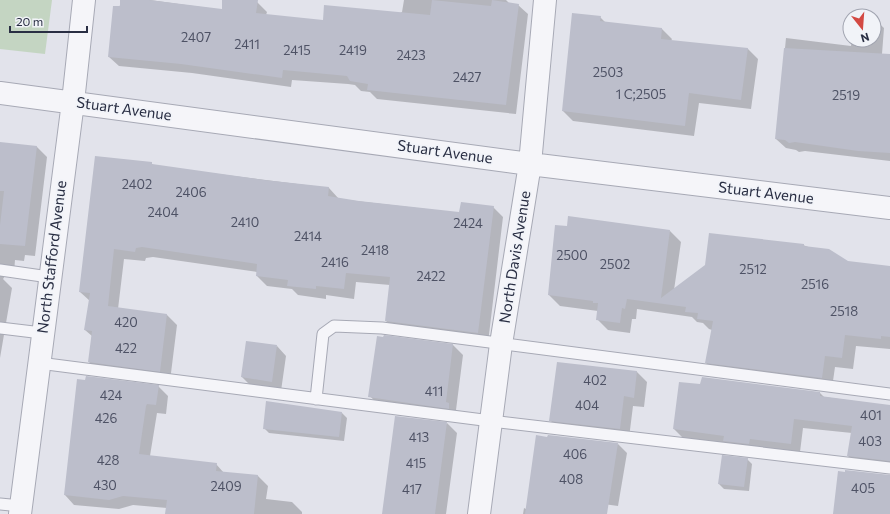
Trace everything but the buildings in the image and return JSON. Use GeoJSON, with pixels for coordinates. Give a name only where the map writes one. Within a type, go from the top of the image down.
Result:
{"type":"FeatureCollection","features":[{"type":"Feature","properties":{"kind":"street","name":"North Stafford Avenue"},"geometry":{"type":"LineString","coordinates":[[13,508],[39,363],[73,102],[84,0]]}},
{"type":"Feature","properties":{"kind":"street","name":"North Davis Avenue"},"geometry":{"type":"LineString","coordinates":[[479,514],[501,344],[530,164],[545,0]]}},
{"type":"Feature","properties":{"kind":"street","name":"Stuart Avenue"},"geometry":{"type":"LineString","coordinates":[[0,93],[530,164],[890,208]]}},
{"type":"Feature","properties":{"kind":"lane"},"geometry":{"type":"LineString","coordinates":[[0,270],[49,277]]}},
{"type":"Feature","properties":{"kind":"lane"},"geometry":{"type":"LineString","coordinates":[[316,399],[323,334],[334,326],[382,328],[890,394]]}},
{"type":"Feature","properties":{"kind":"lane"},"geometry":{"type":"LineString","coordinates":[[0,328],[42,332]]}},
{"type":"Feature","properties":{"kind":"lane"},"geometry":{"type":"LineString","coordinates":[[39,363],[491,421],[890,468]]}},
{"type":"Feature","properties":{"kind":"green space"},"geometry":{"type":"Polygon","coordinates":[[[0,0],[52,0],[45,54],[0,49],[0,0]]]}}]}
